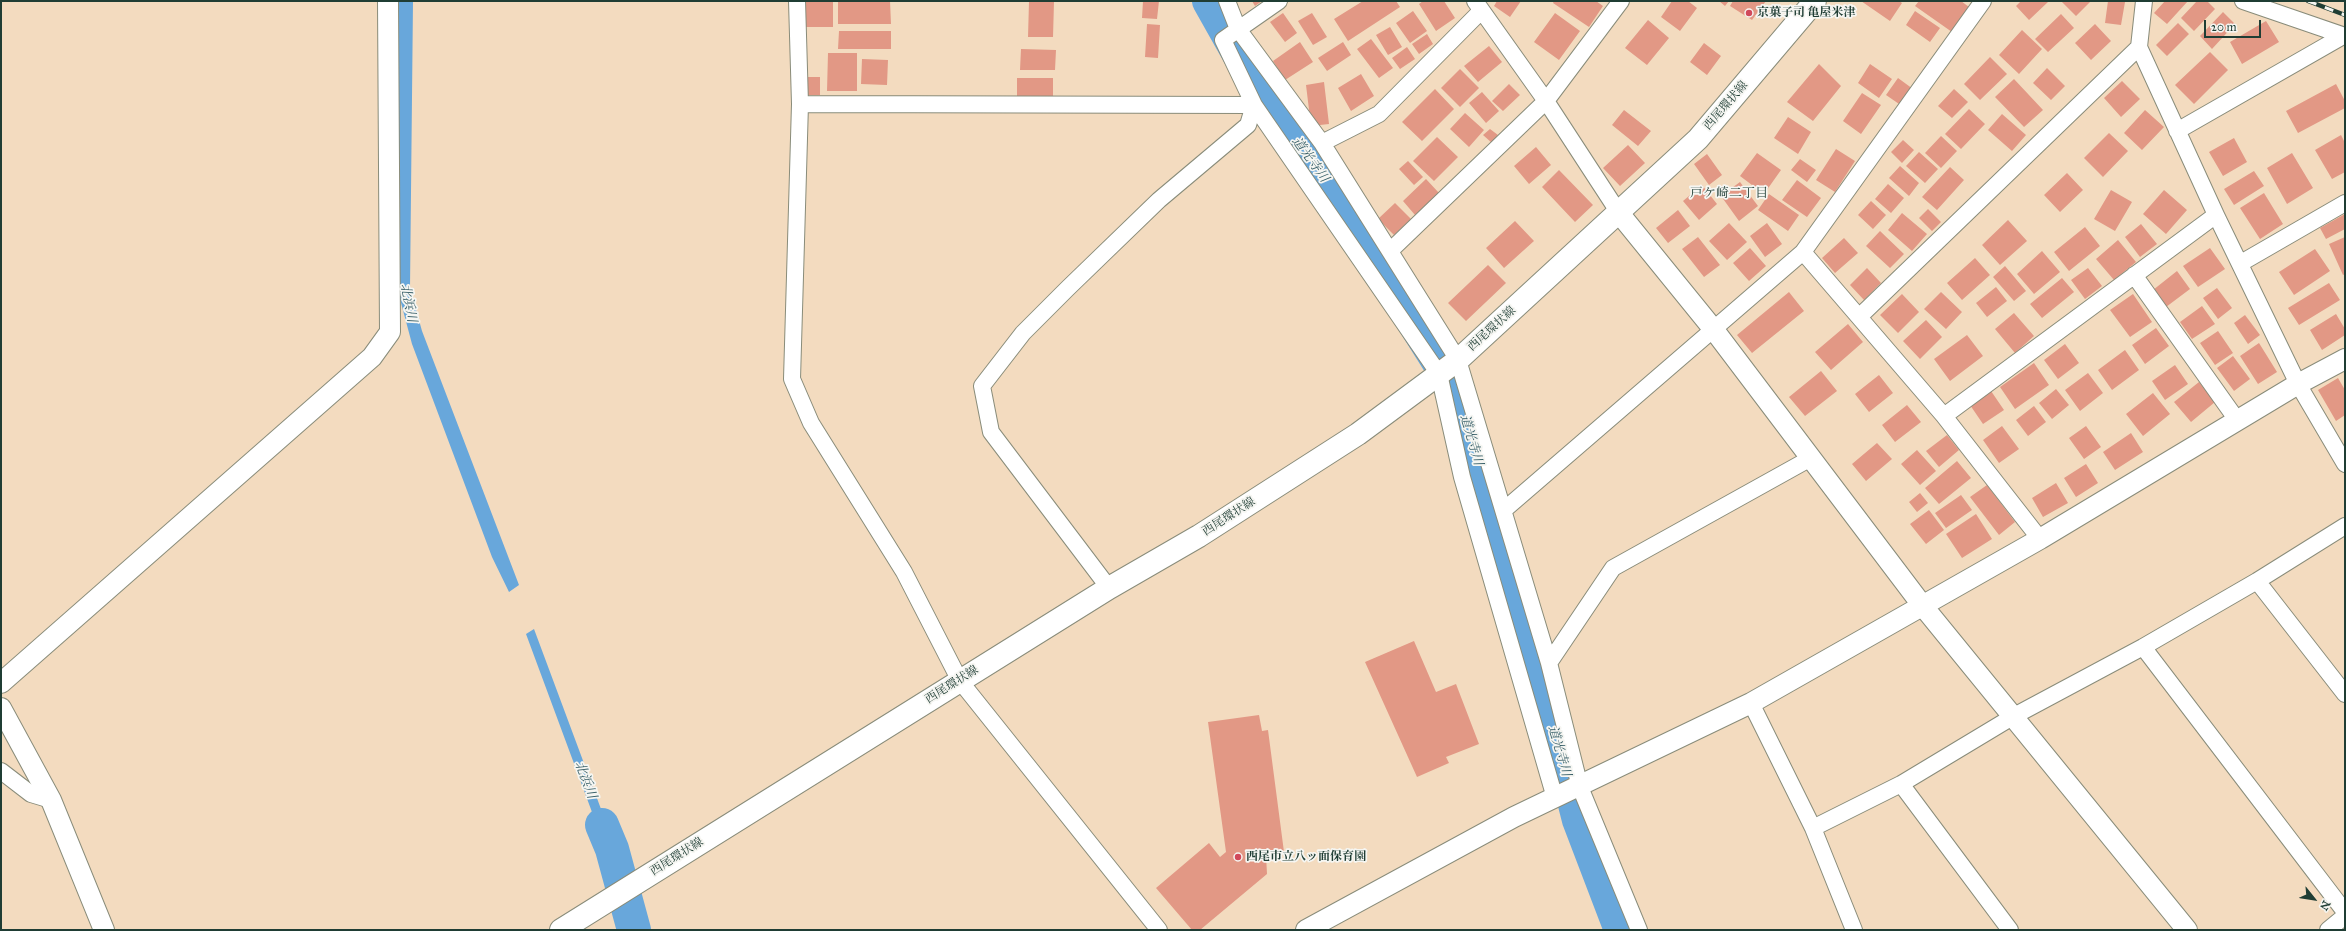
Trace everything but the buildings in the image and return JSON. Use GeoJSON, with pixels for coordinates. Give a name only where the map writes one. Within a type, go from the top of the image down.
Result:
{"type":"FeatureCollection","features":[{"type":"Feature","properties":{"kind":"main road","name":"西尾環状線"},"geometry":{"type":"LineString","coordinates":[[561,930],[1109,588],[1199,536],[1358,434],[1449,367],[1619,213],[1698,139],[1815,1]]}},
{"type":"Feature","properties":{"kind":"street"},"geometry":{"type":"LineString","coordinates":[[1,683],[372,357],[390,332],[388,1]]}},
{"type":"Feature","properties":{"kind":"street"},"geometry":{"type":"LineString","coordinates":[[797,1],[800,104],[792,379],[811,423],[904,572],[960,681],[1159,930]]}},
{"type":"Feature","properties":{"kind":"street"},"geometry":{"type":"LineString","coordinates":[[1227,1],[1238,29],[1322,143],[1391,250],[1449,367],[1504,510],[1549,663],[1579,787],[1639,930]]}},
{"type":"Feature","properties":{"kind":"street"},"geometry":{"type":"LineString","coordinates":[[1279,1],[1223,40],[1254,105],[1449,367],[1462,477],[1556,798]]}},
{"type":"Feature","properties":{"kind":"street"},"geometry":{"type":"LineString","coordinates":[[1391,250],[1546,101],[1621,1]]}},
{"type":"Feature","properties":{"kind":"street"},"geometry":{"type":"LineString","coordinates":[[1504,510],[1803,252],[1983,1]]}},
{"type":"Feature","properties":{"kind":"street"},"geometry":{"type":"LineString","coordinates":[[2144,1],[2139,47],[2216,215],[2241,263],[2298,384],[2345,464]]}},
{"type":"Feature","properties":{"kind":"street"},"geometry":{"type":"LineString","coordinates":[[2243,1],[2344,36]]}},
{"type":"Feature","properties":{"kind":"street"},"geometry":{"type":"LineString","coordinates":[[1322,143],[1379,114],[1478,6],[1546,101],[1619,213],[1714,330],[1922,605],[2187,930]]}},
{"type":"Feature","properties":{"kind":"street"},"geometry":{"type":"LineString","coordinates":[[2177,131],[2344,36]]}},
{"type":"Feature","properties":{"kind":"street"},"geometry":{"type":"LineString","coordinates":[[1860,317],[2139,47]]}},
{"type":"Feature","properties":{"kind":"street"},"geometry":{"type":"LineString","coordinates":[[800,104],[1254,105]]}},
{"type":"Feature","properties":{"kind":"street"},"geometry":{"type":"LineString","coordinates":[[1109,588],[991,432],[982,386],[1023,333],[1068,288],[1159,200],[1248,125],[1254,105]]}},
{"type":"Feature","properties":{"kind":"street"},"geometry":{"type":"LineString","coordinates":[[2241,263],[2345,203]]}},
{"type":"Feature","properties":{"kind":"street"},"geometry":{"type":"LineString","coordinates":[[1944,416],[2216,215]]}},
{"type":"Feature","properties":{"kind":"street"},"geometry":{"type":"LineString","coordinates":[[1803,252],[1944,416],[2040,539]]}},
{"type":"Feature","properties":{"kind":"street"},"geometry":{"type":"LineString","coordinates":[[2134,275],[2237,420]]}},
{"type":"Feature","properties":{"kind":"street"},"geometry":{"type":"LineString","coordinates":[[1306,930],[1514,817],[1751,703],[2040,539],[2298,384],[2345,359]]}},
{"type":"Feature","properties":{"kind":"street"},"geometry":{"type":"LineString","coordinates":[[1549,663],[1613,568],[1811,458]]}},
{"type":"Feature","properties":{"kind":"street"},"geometry":{"type":"LineString","coordinates":[[1813,828],[1901,784],[2014,716],[2143,647],[2256,581],[2345,526]]}},
{"type":"Feature","properties":{"kind":"street"},"geometry":{"type":"LineString","coordinates":[[2256,581],[2345,694]]}},
{"type":"Feature","properties":{"kind":"street"},"geometry":{"type":"LineString","coordinates":[[2143,647],[2345,912]]}},
{"type":"Feature","properties":{"kind":"street"},"geometry":{"type":"LineString","coordinates":[[1751,703],[1813,828],[1854,930]]}},
{"type":"Feature","properties":{"kind":"street"},"geometry":{"type":"LineString","coordinates":[[1,708],[51,800],[104,930]]}},
{"type":"Feature","properties":{"kind":"street"},"geometry":{"type":"LineString","coordinates":[[1,771],[31,794],[51,800]]}},
{"type":"Feature","properties":{"kind":"street"},"geometry":{"type":"LineString","coordinates":[[1901,784],[2010,930]]}},
{"type":"Feature","properties":{"kind":"street"},"geometry":{"type":"LineString","coordinates":[[2328,930],[2345,916]]}},
{"type":"Feature","properties":{"kind":"water","name":"北浜川"},"geometry":{"type":"Polygon","coordinates":[[[399,1],[413,1],[410,288],[422,331],[519,585],[509,592],[492,557],[412,344],[396,284],[399,1]]]}},
{"type":"Feature","properties":{"kind":"water","name":"北浜川"},"geometry":{"type":"Polygon","coordinates":[[[534,629],[617,852],[626,863],[608,873],[609,858],[526,634],[534,629]]]}},
{"type":"Feature","properties":{"kind":"water"},"geometry":{"type":"Polygon","coordinates":[[[638,899],[635,918],[640,930],[630,930],[617,913],[638,899]]]}},
{"type":"Feature","properties":{"kind":"waterway","name":"道光寺川"},"geometry":{"type":"LineString","coordinates":[[1209,1],[1263,97],[1318,170],[1450,380],[1460,401],[1567,773],[1579,820],[1621,930]]}},
{"type":"Feature","properties":{"kind":"waterway","name":"北浜川"},"geometry":{"type":"LineString","coordinates":[[602,825],[612,849],[634,930]]}},
{"type":"Feature","properties":{"kind":"railway"},"geometry":{"type":"LineString","coordinates":[[2308,1],[2345,15]]}},
{"type":"Feature","properties":{"kind":"place","name":"京菓子司 亀屋米津"},"geometry":{"type":"Point","coordinates":[1749,13]}},
{"type":"Feature","properties":{"kind":"place","name":"西尾市立八ッ面保育園"},"geometry":{"type":"Point","coordinates":[1238,857]}},
{"type":"Feature","properties":{"kind":"district","name":"戸ケ崎二丁目"},"geometry":{"type":"Point","coordinates":[1729,194]}}]}
